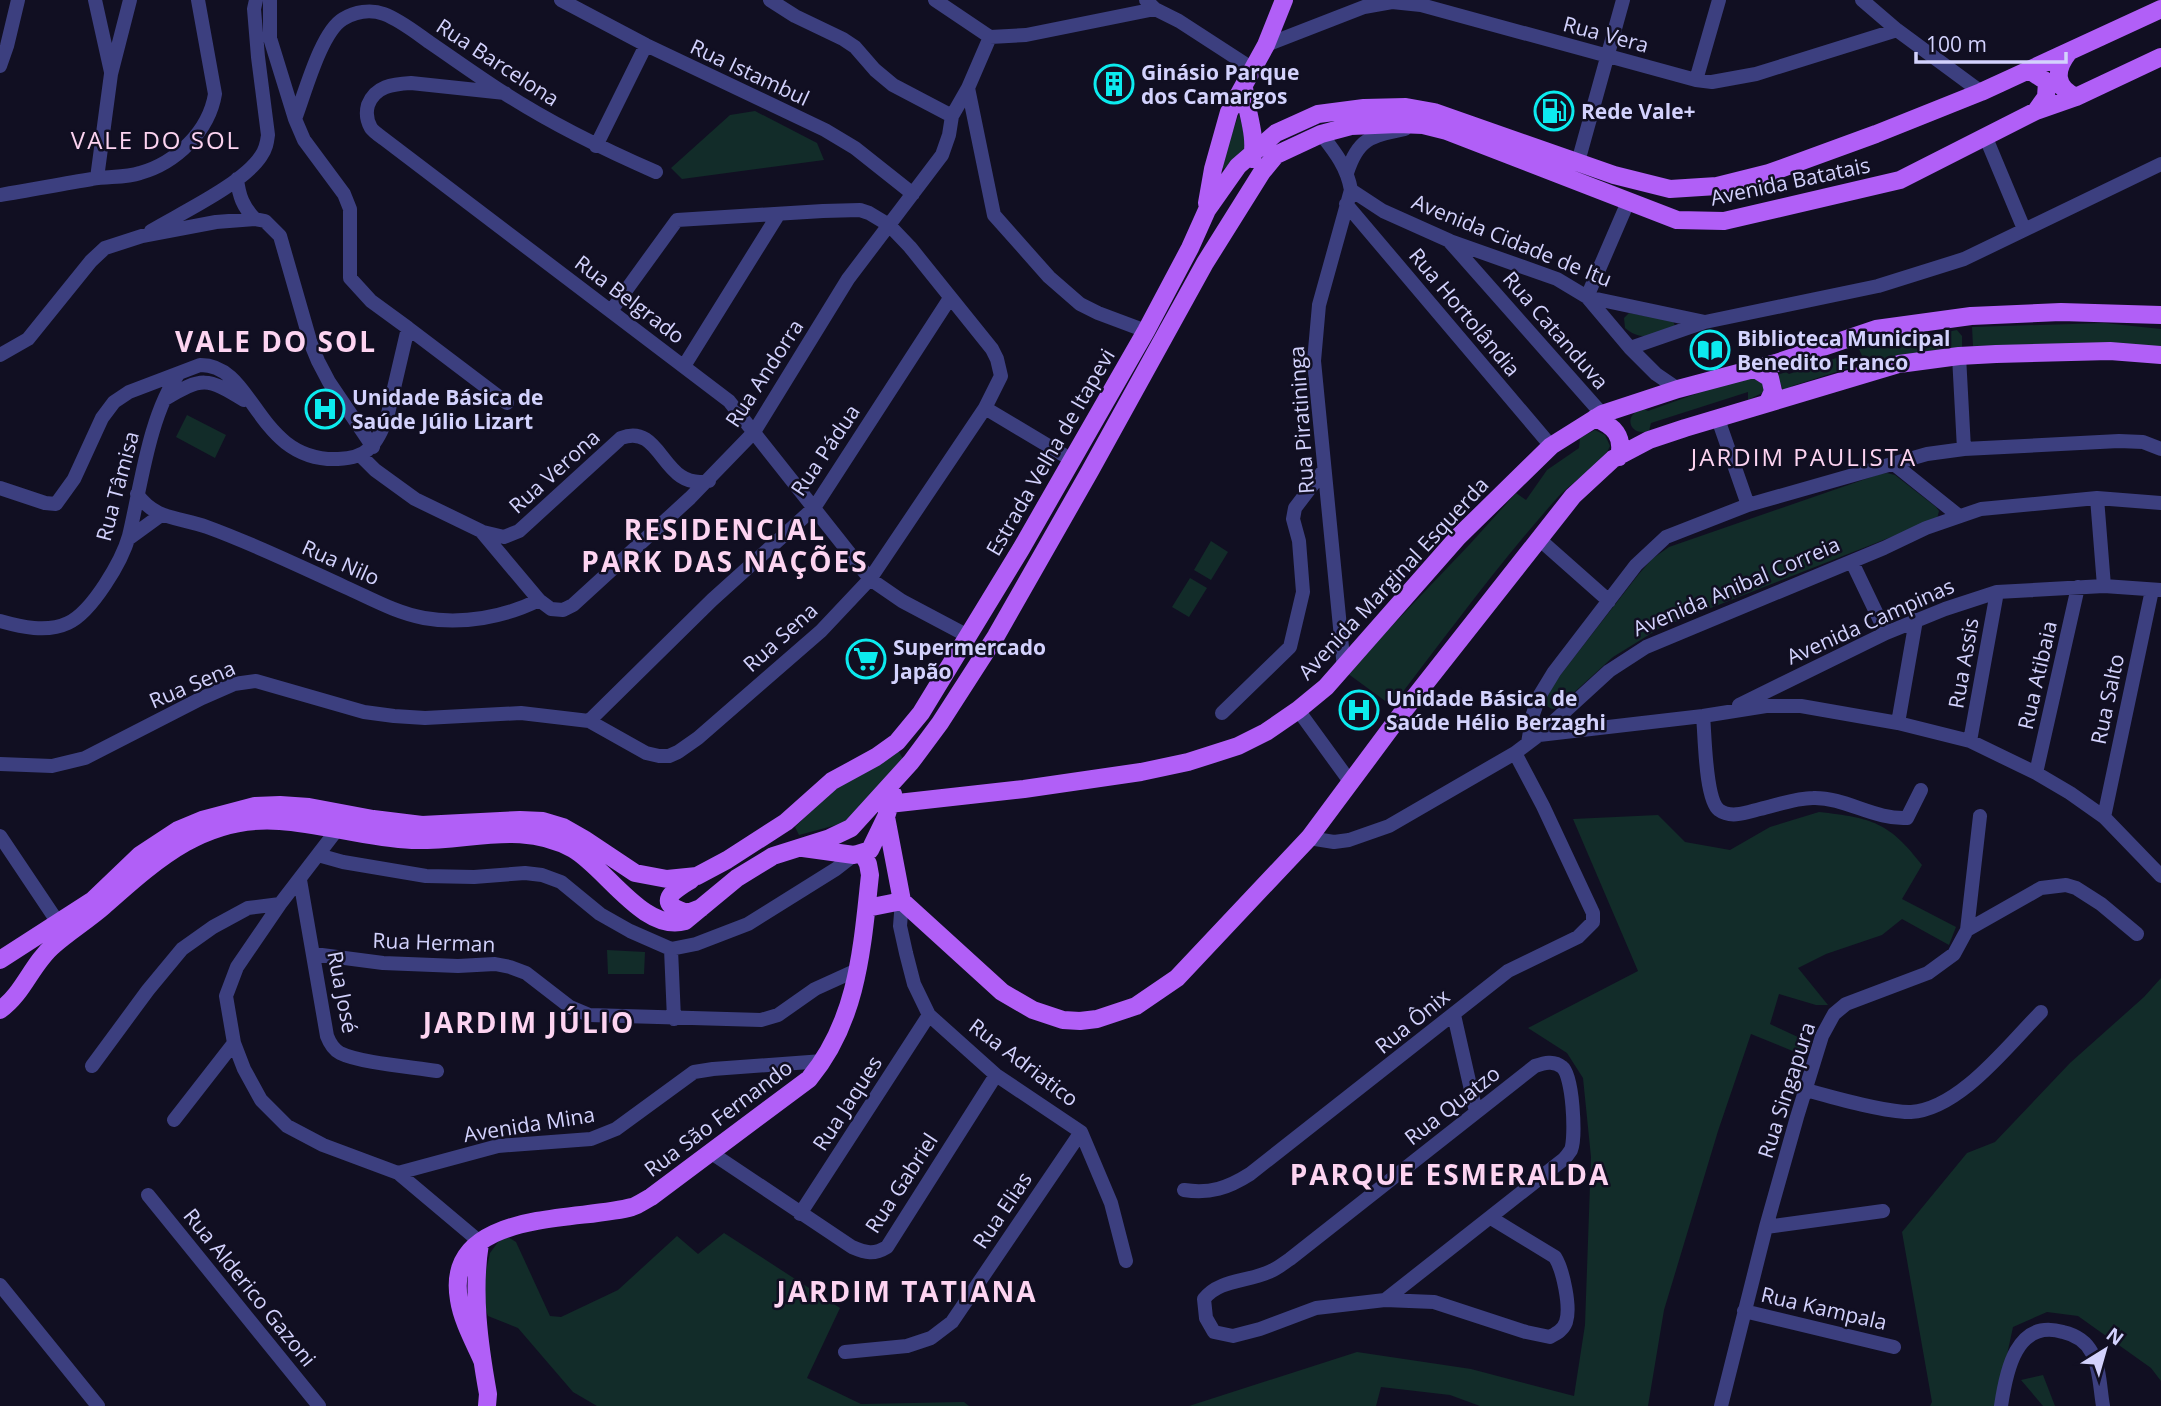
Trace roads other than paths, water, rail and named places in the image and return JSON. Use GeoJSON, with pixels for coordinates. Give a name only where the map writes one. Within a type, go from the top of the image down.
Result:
{"type":"FeatureCollection","features":[{"type":"Feature","properties":{"kind":"main road"},"geometry":{"type":"LineString","coordinates":[[1207,210],[1213,169],[1229,112],[1266,45],[1284,0]]}},
{"type":"Feature","properties":{"kind":"main road","name":"Estrada Velha de Itapevi"},"geometry":{"type":"LineString","coordinates":[[1,959],[93,900],[140,855],[178,830],[202,820],[255,806],[281,805],[422,825],[543,821],[563,827],[635,873],[667,878],[697,876],[750,847],[786,822],[832,780],[876,757],[897,742],[921,713],[1021,549],[1146,331],[1207,210],[1238,166],[1254,151],[1276,133],[1318,114],[1364,108],[1406,107],[1434,112],[1614,175],[1670,189],[1717,186],[1793,164],[1876,134],[1981,92],[2161,9]]}},
{"type":"Feature","properties":{"kind":"main road"},"geometry":{"type":"LineString","coordinates":[[2068,53],[2058,71],[2058,80],[2066,92],[2076,97]]}},
{"type":"Feature","properties":{"kind":"main road","name":"Avenida Batatais"},"geometry":{"type":"LineString","coordinates":[[1262,172],[1276,155],[1321,134],[1351,126],[1423,125],[1447,131],[1677,220],[1724,221],[1900,180],[2036,111],[2076,97],[2161,57]]}},
{"type":"Feature","properties":{"kind":"main road"},"geometry":{"type":"LineString","coordinates":[[2029,69],[2046,82],[2048,91],[2036,111]]}},
{"type":"Feature","properties":{"kind":"main road"},"geometry":{"type":"LineString","coordinates":[[1205,263],[1203,254],[1206,246],[1245,183],[1254,151],[1244,87]]}},
{"type":"Feature","properties":{"kind":"main road","name":"Estrada Velha de Itapevi"},"geometry":{"type":"LineString","coordinates":[[0,1010],[24,984],[51,947],[88,919],[146,868],[186,842],[233,823],[281,821],[412,840],[512,833],[537,834],[575,850],[639,908],[660,920],[675,924],[685,921],[746,873],[773,856],[830,838],[851,828],[902,772],[940,723],[996,636],[1096,462],[1205,263],[1262,172]]}},
{"type":"Feature","properties":{"kind":"main road","name":"Avenida Marginal Esquerda"},"geometry":{"type":"LineString","coordinates":[[888,811],[1188,762],[1238,746],[1266,732],[1326,688],[1458,537],[1551,446],[1599,416],[1678,388],[1755,368],[1876,329],[1971,316],[2061,312],[2161,315]]}},
{"type":"Feature","properties":{"kind":"main road"},"geometry":{"type":"LineString","coordinates":[[867,908],[902,901],[1012,999],[1032,1010],[1063,1020],[1097,1019],[1136,1006],[1177,978],[1309,838],[1402,713],[1573,496],[1590,478],[1619,457],[1649,440],[1768,401],[1899,363],[1959,355],[2110,351],[2161,355]]}},
{"type":"Feature","properties":{"kind":"main road"},"geometry":{"type":"LineString","coordinates":[[1755,368],[1770,378],[1773,391],[1768,401]]}},
{"type":"Feature","properties":{"kind":"main road"},"geometry":{"type":"LineString","coordinates":[[1630,406],[1625,428],[1631,436],[1649,440]]}},
{"type":"Feature","properties":{"kind":"main road"},"geometry":{"type":"LineString","coordinates":[[1599,416],[1620,438],[1619,457]]}},
{"type":"Feature","properties":{"kind":"main road"},"geometry":{"type":"LineString","coordinates":[[796,847],[858,855],[874,846],[902,772]]}},
{"type":"Feature","properties":{"kind":"main road","name":"Rua Adriatico"},"geometry":{"type":"LineString","coordinates":[[888,811],[902,901]]}},
{"type":"Feature","properties":{"kind":"main road","name":"Rua São Fernando"},"geometry":{"type":"LineString","coordinates":[[478,1243],[509,1227],[540,1219],[633,1207],[808,1079],[823,1061],[843,1022],[859,969],[870,875],[868,864],[858,855]]}},
{"type":"Feature","properties":{"kind":"main road"},"geometry":{"type":"LineString","coordinates":[[697,876],[673,890],[669,896],[670,901],[672,907],[688,913],[704,907]]}},
{"type":"Feature","properties":{"kind":"main road"},"geometry":{"type":"LineString","coordinates":[[1,959],[18,966],[24,984]]}},
{"type":"Feature","properties":{"kind":"main road"},"geometry":{"type":"LineString","coordinates":[[478,1243],[476,1308],[488,1394],[487,1406]]}},
{"type":"Feature","properties":{"kind":"street"},"geometry":{"type":"LineString","coordinates":[[0,66],[18,0]]}},
{"type":"Feature","properties":{"kind":"street"},"geometry":{"type":"LineString","coordinates":[[95,0],[111,74]]}},
{"type":"Feature","properties":{"kind":"street"},"geometry":{"type":"LineString","coordinates":[[97,178],[111,74],[130,0]]}},
{"type":"Feature","properties":{"kind":"street"},"geometry":{"type":"LineString","coordinates":[[0,195],[97,178],[137,174],[165,162],[188,143],[206,122],[213,108],[215,94],[198,0]]}},
{"type":"Feature","properties":{"kind":"street"},"geometry":{"type":"LineString","coordinates":[[142,236],[237,179],[260,158],[266,146],[268,135],[263,40],[256,0]]}},
{"type":"Feature","properties":{"kind":"street"},"geometry":{"type":"LineString","coordinates":[[270,0],[263,40],[304,140],[344,194],[350,209],[350,278],[371,301],[507,403]]}},
{"type":"Feature","properties":{"kind":"street","name":"Rua Istambul"},"geometry":{"type":"LineString","coordinates":[[561,0],[646,45],[825,130],[855,148],[913,194]]}},
{"type":"Feature","properties":{"kind":"street"},"geometry":{"type":"LineString","coordinates":[[770,0],[794,16],[844,39],[893,85],[952,116]]}},
{"type":"Feature","properties":{"kind":"street"},"geometry":{"type":"LineString","coordinates":[[935,0],[990,37],[1026,35],[1151,5],[1253,69]]}},
{"type":"Feature","properties":{"kind":"street"},"geometry":{"type":"LineString","coordinates":[[1578,162],[1623,0]]}},
{"type":"Feature","properties":{"kind":"street"},"geometry":{"type":"LineString","coordinates":[[1696,80],[1719,0]]}},
{"type":"Feature","properties":{"kind":"street"},"geometry":{"type":"LineString","coordinates":[[1862,0],[1897,30],[1981,92]]}},
{"type":"Feature","properties":{"kind":"street","name":"Rua Vera"},"geometry":{"type":"LineString","coordinates":[[1266,45],[1364,6],[1392,2],[1421,5],[1696,80],[1712,82],[1756,74],[1897,30]]}},
{"type":"Feature","properties":{"kind":"street","name":"Rua Barcelona"},"geometry":{"type":"LineString","coordinates":[[295,119],[323,43],[331,29],[342,19],[370,11],[402,23],[505,93],[596,146],[656,172]]}},
{"type":"Feature","properties":{"kind":"street","name":"Rua Andorra"},"geometry":{"type":"LineString","coordinates":[[539,600],[551,609],[563,610],[573,605],[709,481],[754,432],[848,279],[942,155],[952,116],[968,88],[990,37]]}},
{"type":"Feature","properties":{"kind":"street"},"geometry":{"type":"LineString","coordinates":[[596,146],[646,45]]}},
{"type":"Feature","properties":{"kind":"street","name":"Rua Belgrado"},"geometry":{"type":"LineString","coordinates":[[505,93],[397,84],[375,92],[366,114],[371,127],[384,139],[729,401],[870,579],[902,601],[968,636]]}},
{"type":"Feature","properties":{"kind":"street"},"geometry":{"type":"LineString","coordinates":[[968,88],[994,215],[1049,277],[1080,304],[1146,331]]}},
{"type":"Feature","properties":{"kind":"street"},"geometry":{"type":"LineString","coordinates":[[1347,173],[1361,143],[1374,136],[1423,125]]}},
{"type":"Feature","properties":{"kind":"street","name":"Rua Piratininga"},"geometry":{"type":"LineString","coordinates":[[1321,134],[1337,154],[1347,173],[1349,197],[1319,305],[1314,361],[1344,668]]}},
{"type":"Feature","properties":{"kind":"street"},"geometry":{"type":"LineString","coordinates":[[1986,138],[2024,229]]}},
{"type":"Feature","properties":{"kind":"street","name":"Avenida Cidade de Itu"},"geometry":{"type":"LineString","coordinates":[[1630,348],[1705,322],[1878,286],[1964,259],[2161,164]]}},
{"type":"Feature","properties":{"kind":"street"},"geometry":{"type":"LineString","coordinates":[[237,179],[239,196],[255,219]]}},
{"type":"Feature","properties":{"kind":"street","name":"Avenida Cidade de Itu"},"geometry":{"type":"LineString","coordinates":[[1349,197],[1450,241],[1557,279],[1587,297],[1705,322]]}},
{"type":"Feature","properties":{"kind":"street","name":"Rua Hortolândia"},"geometry":{"type":"LineString","coordinates":[[1349,197],[1551,446]]}},
{"type":"Feature","properties":{"kind":"street"},"geometry":{"type":"LineString","coordinates":[[1628,202],[1587,297],[1630,348],[1656,374],[1678,388]]}},
{"type":"Feature","properties":{"kind":"street","name":"Rua Sena"},"geometry":{"type":"LineString","coordinates":[[0,764],[52,766],[85,758],[202,698],[234,684],[256,681],[365,712],[394,716],[425,718],[522,713],[589,721],[646,753],[669,756],[698,738],[821,631],[870,579],[985,408],[1001,376],[992,349],[889,225],[860,210],[677,220],[611,311]]}},
{"type":"Feature","properties":{"kind":"street"},"geometry":{"type":"LineString","coordinates":[[684,366],[778,215]]}},
{"type":"Feature","properties":{"kind":"street"},"geometry":{"type":"LineString","coordinates":[[0,355],[28,339],[91,261],[105,248],[142,236],[216,222],[255,219],[265,221],[280,236],[314,352],[330,382],[373,447]]}},
{"type":"Feature","properties":{"kind":"street","name":"Rua Catanduva"},"geometry":{"type":"LineString","coordinates":[[1450,241],[1599,416]]}},
{"type":"Feature","properties":{"kind":"street","name":"Rua Pádua"},"geometry":{"type":"LineString","coordinates":[[589,721],[712,600],[814,508],[950,298]]}},
{"type":"Feature","properties":{"kind":"street"},"geometry":{"type":"LineString","coordinates":[[1612,327],[1616,316],[1626,305]]}},
{"type":"Feature","properties":{"kind":"street"},"geometry":{"type":"LineString","coordinates":[[0,488],[56,504],[74,479],[102,418],[114,402],[129,392],[200,365],[227,372],[276,435],[289,447],[316,459],[350,459],[361,456],[373,447],[387,418],[408,328]]}},
{"type":"Feature","properties":{"kind":"street"},"geometry":{"type":"LineString","coordinates":[[1959,355],[1964,449]]}},
{"type":"Feature","properties":{"kind":"street","name":"Rua Tâmisa"},"geometry":{"type":"LineString","coordinates":[[0,621],[41,629],[67,624],[84,612],[100,593],[128,539],[137,494],[167,388],[179,372]]}},
{"type":"Feature","properties":{"kind":"street"},"geometry":{"type":"LineString","coordinates":[[1656,374],[1658,396]]}},
{"type":"Feature","properties":{"kind":"street"},"geometry":{"type":"LineString","coordinates":[[143,386],[165,399],[194,383],[206,382],[227,390],[254,407]]}},
{"type":"Feature","properties":{"kind":"street"},"geometry":{"type":"LineString","coordinates":[[985,408],[1072,460]]}},
{"type":"Feature","properties":{"kind":"street"},"geometry":{"type":"LineString","coordinates":[[1718,419],[1748,505]]}},
{"type":"Feature","properties":{"kind":"street","name":"Rua Verona"},"geometry":{"type":"LineString","coordinates":[[481,531],[504,537],[519,531],[621,438],[630,435],[644,438],[678,476]]}},
{"type":"Feature","properties":{"kind":"street"},"geometry":{"type":"LineString","coordinates":[[2161,449],[2143,442],[2119,441],[1964,449],[1927,454],[1748,505],[1666,537],[1636,565],[1554,672],[1540,695],[1533,714],[1533,739],[1703,716],[1728,710],[1801,706],[1898,723],[1970,741],[2036,773],[2104,817],[2161,876]]}},
{"type":"Feature","properties":{"kind":"street"},"geometry":{"type":"LineString","coordinates":[[361,456],[375,470],[415,499],[481,531],[539,600]]}},
{"type":"Feature","properties":{"kind":"street"},"geometry":{"type":"LineString","coordinates":[[1894,464],[1959,516]]}},
{"type":"Feature","properties":{"kind":"street"},"geometry":{"type":"LineString","coordinates":[[1222,713],[1290,647],[1303,592],[1299,541],[1293,519],[1295,508],[1324,470]]}},
{"type":"Feature","properties":{"kind":"street"},"geometry":{"type":"LineString","coordinates":[[678,476],[695,483],[709,481]]}},
{"type":"Feature","properties":{"kind":"street"},"geometry":{"type":"LineString","coordinates":[[677,511],[683,495],[678,476]]}},
{"type":"Feature","properties":{"kind":"street","name":"Rua Nilo"},"geometry":{"type":"LineString","coordinates":[[137,494],[144,504],[162,515],[205,526],[393,609],[425,618],[459,620],[485,617],[515,612],[539,600]]}},
{"type":"Feature","properties":{"kind":"street"},"geometry":{"type":"LineString","coordinates":[[2097,498],[2104,586]]}},
{"type":"Feature","properties":{"kind":"street","name":"Avenida Anibal Correia"},"geometry":{"type":"LineString","coordinates":[[1309,838],[1334,842],[1349,840],[1389,826],[1515,753],[1609,671],[1646,647],[1959,516],[1981,509],[2097,498],[2161,503]]}},
{"type":"Feature","properties":{"kind":"street"},"geometry":{"type":"LineString","coordinates":[[128,539],[162,515]]}},
{"type":"Feature","properties":{"kind":"street"},"geometry":{"type":"LineString","coordinates":[[516,573],[511,555],[512,543],[519,531]]}},
{"type":"Feature","properties":{"kind":"street"},"geometry":{"type":"LineString","coordinates":[[1539,539],[1609,601]]}},
{"type":"Feature","properties":{"kind":"street"},"geometry":{"type":"LineString","coordinates":[[1852,562],[1885,634]]}},
{"type":"Feature","properties":{"kind":"street","name":"Avenida Campinas"},"geometry":{"type":"LineString","coordinates":[[1728,710],[1916,620],[1997,592],[2104,586],[2156,590]]}},
{"type":"Feature","properties":{"kind":"street","name":"Rua Atibaia"},"geometry":{"type":"LineString","coordinates":[[2036,773],[2078,587]]}},
{"type":"Feature","properties":{"kind":"street","name":"Rua Salto"},"geometry":{"type":"LineString","coordinates":[[2104,817],[2156,590]]}},
{"type":"Feature","properties":{"kind":"street","name":"Rua Assis"},"geometry":{"type":"LineString","coordinates":[[1970,741],[1997,592]]}},
{"type":"Feature","properties":{"kind":"street"},"geometry":{"type":"LineString","coordinates":[[1898,723],[1916,620]]}},
{"type":"Feature","properties":{"kind":"street"},"geometry":{"type":"LineString","coordinates":[[1298,710],[1351,783]]}},
{"type":"Feature","properties":{"kind":"street"},"geometry":{"type":"LineString","coordinates":[[1703,716],[1709,791],[1719,810],[1727,813],[1739,814],[1810,797],[1907,818],[1921,790]]}},
{"type":"Feature","properties":{"kind":"street","name":"Rua Ônix"},"geometry":{"type":"LineString","coordinates":[[1184,1190],[1214,1191],[1241,1180],[1283,1150],[1508,971],[1578,937],[1592,922],[1593,913],[1515,753]]}},
{"type":"Feature","properties":{"kind":"street"},"geometry":{"type":"LineString","coordinates":[[348,815],[280,904],[237,968],[226,996],[234,1042],[244,1069],[261,1100],[287,1126],[323,1145],[398,1173],[478,1243]]}},
{"type":"Feature","properties":{"kind":"street"},"geometry":{"type":"LineString","coordinates":[[1967,930],[1980,816]]}},
{"type":"Feature","properties":{"kind":"street"},"geometry":{"type":"LineString","coordinates":[[0,836],[59,924]]}},
{"type":"Feature","properties":{"kind":"street"},"geometry":{"type":"LineString","coordinates":[[318,855],[426,876],[474,877],[525,873],[542,875],[561,882],[600,915],[671,949],[696,944],[748,924],[858,855]]}},
{"type":"Feature","properties":{"kind":"street","name":"Rua José"},"geometry":{"type":"LineString","coordinates":[[300,880],[331,1046],[339,1053],[354,1058],[437,1071]]}},
{"type":"Feature","properties":{"kind":"street","name":"Rua Singapura"},"geometry":{"type":"LineString","coordinates":[[1721,1406],[1766,1227],[1805,1090],[1822,1036],[1834,1014],[1846,1004],[1928,973],[1954,954],[1967,930],[2041,888],[2066,886],[2092,898],[2137,934]]}},
{"type":"Feature","properties":{"kind":"street","name":"Rua Adriatico"},"geometry":{"type":"LineString","coordinates":[[902,901],[900,926],[906,953],[915,984],[929,1015],[996,1075],[1081,1132],[1111,1203],[1126,1261]]}},
{"type":"Feature","properties":{"kind":"street"},"geometry":{"type":"LineString","coordinates":[[92,1066],[148,990],[183,949],[213,927],[248,908],[280,904]]}},
{"type":"Feature","properties":{"kind":"street"},"geometry":{"type":"LineString","coordinates":[[671,949],[674,1018]]}},
{"type":"Feature","properties":{"kind":"street","name":"Rua Herman"},"geometry":{"type":"LineString","coordinates":[[314,954],[383,963],[510,967],[526,973],[570,1007],[589,1015],[674,1018],[769,1018],[778,1015],[815,989],[859,969]]}},
{"type":"Feature","properties":{"kind":"street"},"geometry":{"type":"LineString","coordinates":[[1805,1090],[1910,1112],[1931,1108],[1947,1101],[1968,1084],[2041,1012]]}},
{"type":"Feature","properties":{"kind":"street","name":"Rua Jaques"},"geometry":{"type":"LineString","coordinates":[[800,1214],[929,1015]]}},
{"type":"Feature","properties":{"kind":"street"},"geometry":{"type":"LineString","coordinates":[[1454,1015],[1476,1112]]}},
{"type":"Feature","properties":{"kind":"street"},"geometry":{"type":"LineString","coordinates":[[174,1120],[234,1042]]}},
{"type":"Feature","properties":{"kind":"street","name":"Avenida Mina"},"geometry":{"type":"LineString","coordinates":[[398,1173],[498,1146],[592,1139],[616,1129],[694,1072],[823,1061]]}},
{"type":"Feature","properties":{"kind":"street","name":"Rua Quatzo"},"geometry":{"type":"LineString","coordinates":[[1385,1300],[1316,1308],[1260,1329],[1223,1335],[1213,1332],[1206,1318],[1204,1299],[1210,1291],[1271,1271],[1290,1259],[1535,1066],[1555,1063],[1569,1073],[1572,1149],[1564,1159],[1491,1218]]}},
{"type":"Feature","properties":{"kind":"street","name":"Rua Gabriel"},"geometry":{"type":"LineString","coordinates":[[710,1152],[800,1214],[866,1253],[878,1252],[887,1247],[996,1075]]}},
{"type":"Feature","properties":{"kind":"street","name":"Rua Elias"},"geometry":{"type":"LineString","coordinates":[[845,1352],[907,1346],[931,1338],[952,1322],[1081,1132]]}},
{"type":"Feature","properties":{"kind":"street","name":"Rua Alderico Gazoni"},"geometry":{"type":"LineString","coordinates":[[148,1195],[319,1406]]}},
{"type":"Feature","properties":{"kind":"street"},"geometry":{"type":"LineString","coordinates":[[1766,1227],[1883,1211]]}},
{"type":"Feature","properties":{"kind":"street"},"geometry":{"type":"LineString","coordinates":[[1491,1218],[1555,1257],[1561,1267],[1567,1303],[1566,1321],[1561,1330],[1550,1337],[1540,1336],[1434,1303],[1385,1300],[1491,1218]]}},
{"type":"Feature","properties":{"kind":"street"},"geometry":{"type":"LineString","coordinates":[[1418,1275],[1420,1292],[1434,1303]]}},
{"type":"Feature","properties":{"kind":"street"},"geometry":{"type":"LineString","coordinates":[[0,1285],[98,1406]]}},
{"type":"Feature","properties":{"kind":"street","name":"Rua Kampala"},"geometry":{"type":"LineString","coordinates":[[1744,1311],[1894,1347]]}},
{"type":"Feature","properties":{"kind":"street"},"geometry":{"type":"LineString","coordinates":[[2001,1406],[2006,1372],[2017,1347],[2036,1332],[2053,1329],[2072,1334],[2086,1342],[2094,1355],[2103,1406]]}},
{"type":"Feature","properties":{"kind":"place","name":"Ginásio Parque dos Camargos"},"geometry":{"type":"Point","coordinates":[1114,84]}},
{"type":"Feature","properties":{"kind":"place","name":"Rede Vale+"},"geometry":{"type":"Point","coordinates":[1554,111]}},
{"type":"Feature","properties":{"kind":"place","name":"Biblioteca Municipal Benedito Franco"},"geometry":{"type":"Point","coordinates":[1710,350]}},
{"type":"Feature","properties":{"kind":"place","name":"Unidade Básica de Saúde Júlio Lizart"},"geometry":{"type":"Point","coordinates":[325,409]}},
{"type":"Feature","properties":{"kind":"place","name":"Supermercado Japão"},"geometry":{"type":"Point","coordinates":[866,659]}},
{"type":"Feature","properties":{"kind":"place","name":"Unidade Básica de Saúde Hélio Berzaghi"},"geometry":{"type":"Point","coordinates":[1359,710]}},
{"type":"Feature","properties":{"kind":"district","name":"VALE DO SOL"},"geometry":{"type":"Point","coordinates":[156,139]}},
{"type":"Feature","properties":{"kind":"district","name":"VALE DO SOL"},"geometry":{"type":"Point","coordinates":[276,341]}},
{"type":"Feature","properties":{"kind":"district","name":"JARDIM PAULISTA"},"geometry":{"type":"Point","coordinates":[1804,456]}},
{"type":"Feature","properties":{"kind":"district","name":"RESIDENCIAL PARK DAS NAÇÕES"},"geometry":{"type":"Point","coordinates":[725,545]}},
{"type":"Feature","properties":{"kind":"district","name":"JARDIM JÚLIO"},"geometry":{"type":"Point","coordinates":[529,1022]}},
{"type":"Feature","properties":{"kind":"district","name":"PARQUE ESMERALDA"},"geometry":{"type":"Point","coordinates":[1450,1174]}},
{"type":"Feature","properties":{"kind":"district","name":"JARDIM TATIANA"},"geometry":{"type":"Point","coordinates":[907,1291]}}]}
